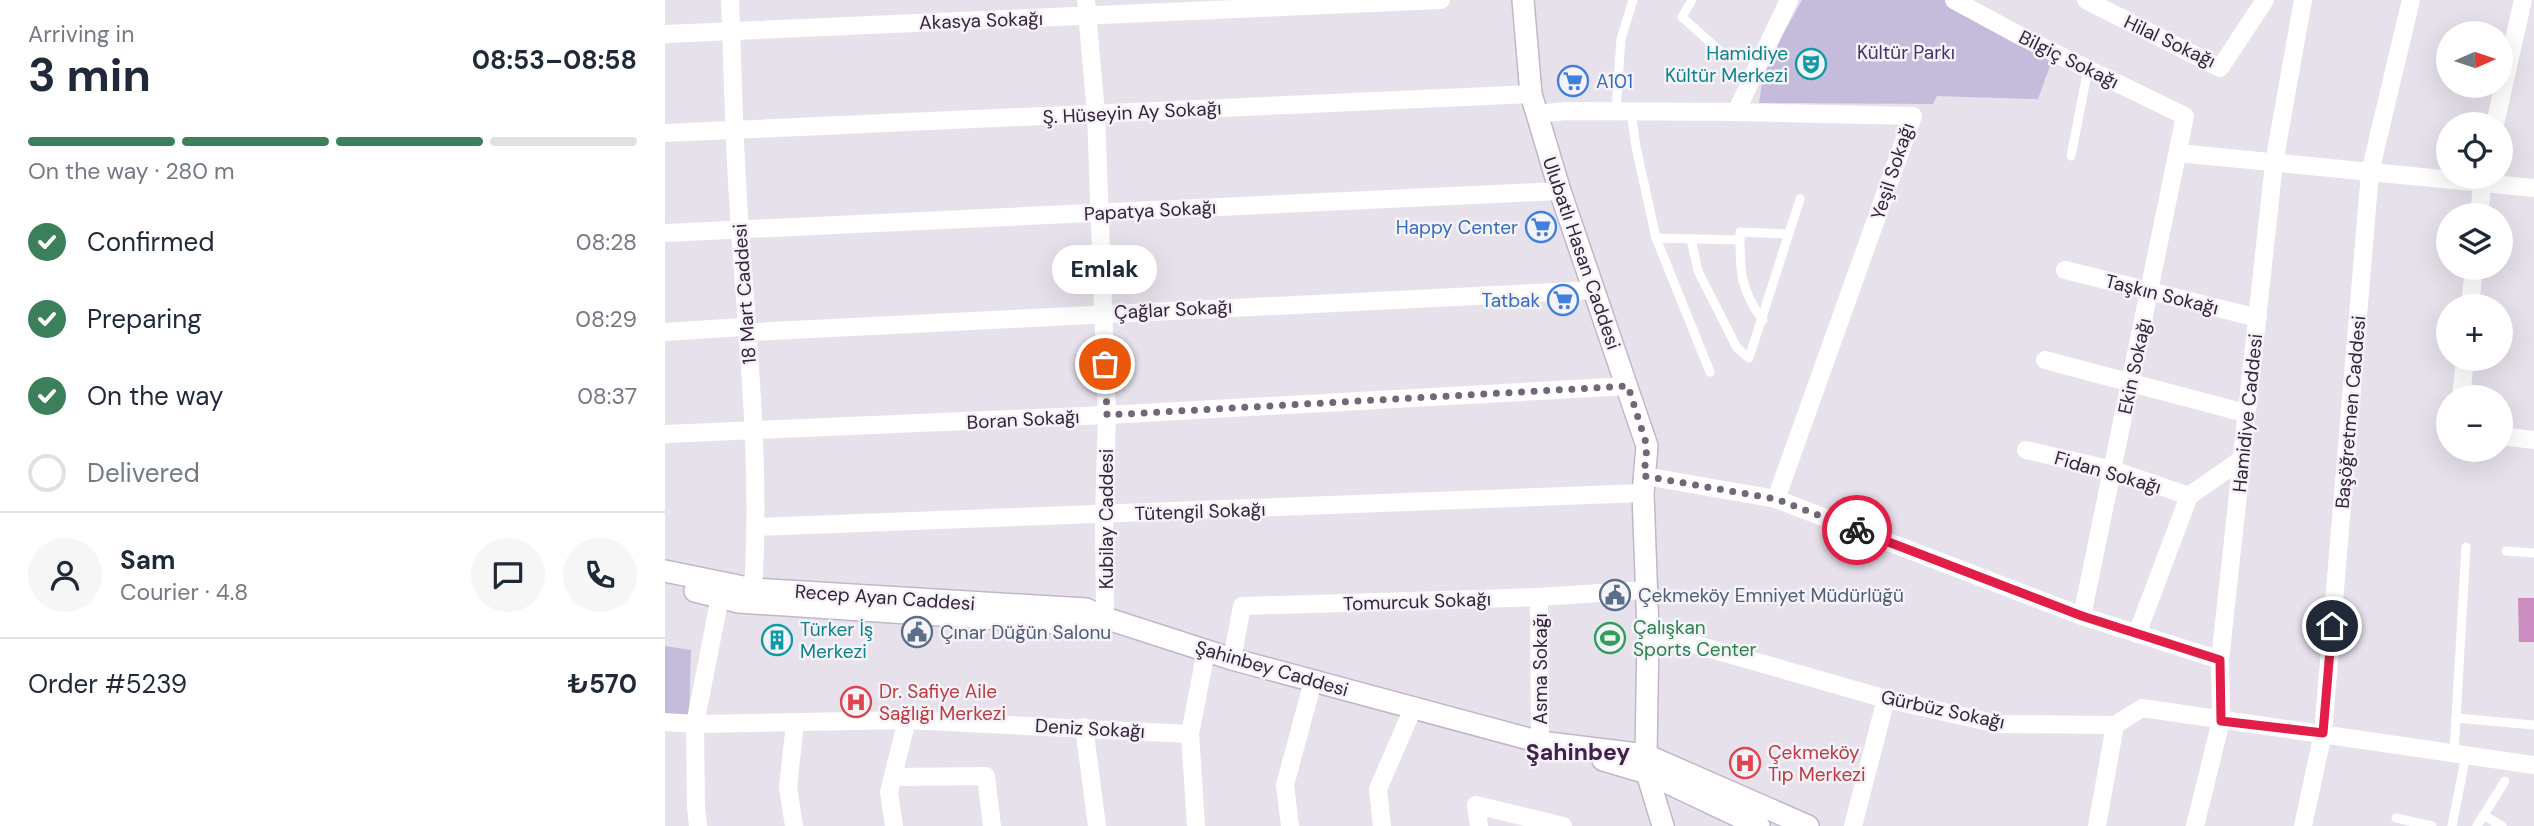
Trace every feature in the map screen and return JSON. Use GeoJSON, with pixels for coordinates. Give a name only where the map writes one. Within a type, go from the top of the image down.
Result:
{"type":"FeatureCollection","features":[{"type":"Feature","properties":{"kind":"main road","name":"Ulubatlı Hasan Caddesi"},"geometry":{"type":"LineString","coordinates":[[1523,0],[1534,104],[1560,191],[1647,446],[1644,484],[1648,631],[1647,764],[1663,826]]}},
{"type":"Feature","properties":{"kind":"main road","name":"Recep Ayan Caddesi"},"geometry":{"type":"LineString","coordinates":[[665,571],[753,589],[1086,609],[1105,618]]}},
{"type":"Feature","properties":{"kind":"main road","name":"Şahinbey Caddesi"},"geometry":{"type":"LineString","coordinates":[[665,585],[739,602],[1090,625],[1105,618],[1231,659],[1540,742],[1647,764]]}},
{"type":"Feature","properties":{"kind":"main road","name":"Şahinbey Caddesi"},"geometry":{"type":"LineString","coordinates":[[720,597],[753,589]]}},
{"type":"Feature","properties":{"kind":"main road"},"geometry":{"type":"LineString","coordinates":[[1647,764],[1759,826]]}},
{"type":"Feature","properties":{"kind":"main road"},"geometry":{"type":"LineString","coordinates":[[1647,764],[1808,826]]}},
{"type":"Feature","properties":{"kind":"street","name":"18 Mart Caddesi"},"geometry":{"type":"LineString","coordinates":[[730,0],[733,129],[750,331],[754,431],[757,527],[753,589]]}},
{"type":"Feature","properties":{"kind":"street","name":"Akasya Sokağı"},"geometry":{"type":"LineString","coordinates":[[665,34],[1087,8],[1441,0]]}},
{"type":"Feature","properties":{"kind":"street"},"geometry":{"type":"LineString","coordinates":[[1736,112],[1789,0]]}},
{"type":"Feature","properties":{"kind":"street","name":"Bilgiç Sokağı"},"geometry":{"type":"LineString","coordinates":[[1954,0],[2185,117]]}},
{"type":"Feature","properties":{"kind":"street","name":"Hilal Sokağı"},"geometry":{"type":"LineString","coordinates":[[2086,0],[2220,68],[2266,0]]}},
{"type":"Feature","properties":{"kind":"street","name":"Hamidiye Caddesi"},"geometry":{"type":"LineString","coordinates":[[2195,826],[2221,721],[2220,660],[2245,413],[2274,163],[2303,0]]}},
{"type":"Feature","properties":{"kind":"street","name":"Başöğretmen Caddesi"},"geometry":{"type":"LineString","coordinates":[[2304,826],[2323,733],[2370,172],[2411,0]]}},
{"type":"Feature","properties":{"kind":"street"},"geometry":{"type":"LineString","coordinates":[[2498,112],[2523,0]]}},
{"type":"Feature","properties":{"kind":"street","name":"Kubilay Caddesi"},"geometry":{"type":"LineString","coordinates":[[1087,8],[1096,114],[1107,415],[1105,618]]}},
{"type":"Feature","properties":{"kind":"street","name":"Yeşil Sokağı"},"geometry":{"type":"LineString","coordinates":[[1534,104],[1566,111],[1913,116],[1776,499]]}},
{"type":"Feature","properties":{"kind":"street","name":"Ş. Hüseyin Ay Sokağı"},"geometry":{"type":"LineString","coordinates":[[665,133],[1096,114],[1534,104]]}},
{"type":"Feature","properties":{"kind":"street","name":"Ekin Sokağı"},"geometry":{"type":"LineString","coordinates":[[2082,616],[2185,117]]}},
{"type":"Feature","properties":{"kind":"street"},"geometry":{"type":"LineString","coordinates":[[2178,153],[2436,177]]}},
{"type":"Feature","properties":{"kind":"street"},"geometry":{"type":"LineString","coordinates":[[2513,184],[2534,187]]}},
{"type":"Feature","properties":{"kind":"street","name":"Papatya Sokağı"},"geometry":{"type":"LineString","coordinates":[[665,233],[1560,191]]}},
{"type":"Feature","properties":{"kind":"street","name":"Taşkın Sokağı"},"geometry":{"type":"LineString","coordinates":[[2065,270],[2258,317]]}},
{"type":"Feature","properties":{"kind":"street","name":"Çağlar Sokağı"},"geometry":{"type":"LineString","coordinates":[[665,332],[742,327],[750,331],[1594,290]]}},
{"type":"Feature","properties":{"kind":"street"},"geometry":{"type":"LineString","coordinates":[[2045,359],[2245,413]]}},
{"type":"Feature","properties":{"kind":"street","name":"Boran Sokağı"},"geometry":{"type":"LineString","coordinates":[[665,434],[1107,415],[1628,386]]}},
{"type":"Feature","properties":{"kind":"street"},"geometry":{"type":"LineString","coordinates":[[2513,437],[2534,440]]}},
{"type":"Feature","properties":{"kind":"street","name":"Fidan Sokağı"},"geometry":{"type":"LineString","coordinates":[[2026,450],[2113,470],[2189,496]]}},
{"type":"Feature","properties":{"kind":"street"},"geometry":{"type":"LineString","coordinates":[[2137,634],[2189,496],[2242,459]]}},
{"type":"Feature","properties":{"kind":"street","name":"Tütengil Sokağı"},"geometry":{"type":"LineString","coordinates":[[757,527],[1104,515],[1644,484],[1776,499],[2082,616],[2220,660]]}},
{"type":"Feature","properties":{"kind":"street","name":"Tomurcuk Sokağı"},"geometry":{"type":"LineString","coordinates":[[1231,659],[1242,606],[1539,597],[1646,590]]}},
{"type":"Feature","properties":{"kind":"street"},"geometry":{"type":"LineString","coordinates":[[698,826],[695,724],[720,597]]}},
{"type":"Feature","properties":{"kind":"street","name":"Asma Sokağı"},"geometry":{"type":"LineString","coordinates":[[1539,597],[1540,742]]}},
{"type":"Feature","properties":{"kind":"street","name":"Gürbüz Sokağı"},"geometry":{"type":"LineString","coordinates":[[1648,631],[1886,699],[1998,724],[2115,725],[2142,708],[2534,765]]}},
{"type":"Feature","properties":{"kind":"street"},"geometry":{"type":"LineString","coordinates":[[1196,826],[1190,734],[1206,651]]}},
{"type":"Feature","properties":{"kind":"street"},"geometry":{"type":"LineString","coordinates":[[1290,826],[1286,785],[1313,681]]}},
{"type":"Feature","properties":{"kind":"street"},"geometry":{"type":"LineString","coordinates":[[1853,826],[1886,699]]}},
{"type":"Feature","properties":{"kind":"street"},"geometry":{"type":"LineString","coordinates":[[1382,826],[1378,789],[1414,706]]}},
{"type":"Feature","properties":{"kind":"street"},"geometry":{"type":"LineString","coordinates":[[894,826],[889,792],[907,720]]}},
{"type":"Feature","properties":{"kind":"street","name":"Deniz Sokağı"},"geometry":{"type":"LineString","coordinates":[[665,722],[695,724],[907,720],[1190,734]]}},
{"type":"Feature","properties":{"kind":"street"},"geometry":{"type":"LineString","coordinates":[[794,826],[788,787],[795,723]]}},
{"type":"Feature","properties":{"kind":"street"},"geometry":{"type":"LineString","coordinates":[[2097,826],[2115,725]]}},
{"type":"Feature","properties":{"kind":"street"},"geometry":{"type":"LineString","coordinates":[[1084,727],[1097,826]]}},
{"type":"Feature","properties":{"kind":"street"},"geometry":{"type":"LineString","coordinates":[[893,777],[986,776],[992,826]]}},
{"type":"Feature","properties":{"kind":"street"},"geometry":{"type":"LineString","coordinates":[[1479,826],[1476,805],[1563,825]]}},
{"type":"Feature","properties":{"kind":"lane"},"geometry":{"type":"LineString","coordinates":[[1633,0],[1621,39],[1624,111],[1636,147],[1656,237],[1710,372]]}},
{"type":"Feature","properties":{"kind":"lane"},"geometry":{"type":"LineString","coordinates":[[1692,0],[1682,17],[1721,52]]}},
{"type":"Feature","properties":{"kind":"lane"},"geometry":{"type":"LineString","coordinates":[[2071,156],[2088,69]]}},
{"type":"Feature","properties":{"kind":"lane"},"geometry":{"type":"LineString","coordinates":[[1691,239],[1698,271],[1737,348],[1749,358],[1800,199]]}},
{"type":"Feature","properties":{"kind":"lane"},"geometry":{"type":"LineString","coordinates":[[1763,320],[1750,303],[1744,288],[1740,267],[1740,232],[1789,234]]}},
{"type":"Feature","properties":{"kind":"lane"},"geometry":{"type":"LineString","coordinates":[[1656,237],[1740,240]]}},
{"type":"Feature","properties":{"kind":"lane"},"geometry":{"type":"LineString","coordinates":[[2452,826],[2460,754],[2456,718],[2466,547]]}},
{"type":"Feature","properties":{"kind":"lane"},"geometry":{"type":"LineString","coordinates":[[2506,551],[2534,553]]}},
{"type":"Feature","properties":{"kind":"lane"},"geometry":{"type":"LineString","coordinates":[[2456,718],[2534,725]]}},
{"type":"Feature","properties":{"kind":"lane"},"geometry":{"type":"LineString","coordinates":[[2477,826],[2505,781]]}},
{"type":"Feature","properties":{"kind":"lane"},"geometry":{"type":"LineString","coordinates":[[2483,816],[2502,826]]}},
{"type":"Feature","properties":{"kind":"lane"},"geometry":{"type":"LineString","coordinates":[[2396,818],[2432,826]]}},
{"type":"Feature","properties":{"kind":"green space","name":"Kültür Parkı"},"geometry":{"type":"Polygon","coordinates":[[[1802,0],[1947,0],[2054,55],[2038,99],[1937,96],[1933,104],[1759,103],[1764,69],[1802,0]]]}},
{"type":"Feature","properties":{"kind":"green space"},"geometry":{"type":"Polygon","coordinates":[[[665,646],[691,650],[689,717],[665,718],[665,646]]]}},
{"type":"Feature","properties":{"kind":"shaded area"},"geometry":{"type":"Polygon","coordinates":[[[2518,598],[2534,598],[2534,642],[2519,642],[2518,598]]]}},
{"type":"Feature","properties":{"kind":"way so far"},"geometry":{"type":"LineString","coordinates":[[1105,364],[1107,415],[1628,386],[1647,446],[1644,476],[1776,499],[1857,530]]}},
{"type":"Feature","properties":{"kind":"place","name":"Hamidiye Kültür Merkezi"},"geometry":{"type":"Point","coordinates":[1811,64]}},
{"type":"Feature","properties":{"kind":"place","name":"A101"},"geometry":{"type":"Point","coordinates":[1573,81]}},
{"type":"Feature","properties":{"kind":"place","name":"Happy Center"},"geometry":{"type":"Point","coordinates":[1541,227]}},
{"type":"Feature","properties":{"kind":"place","name":"Tatbak"},"geometry":{"type":"Point","coordinates":[1563,300]}},
{"type":"Feature","properties":{"kind":"place","name":"Emlak"},"geometry":{"type":"Point","coordinates":[1105,364]}},
{"type":"Feature","properties":{"kind":"place","name":"Çekmeköy Emniyet Müdürlüğü"},"geometry":{"type":"Point","coordinates":[1615,595]}},
{"type":"Feature","properties":{"kind":"place","name":"Çınar Düğün Salonu"},"geometry":{"type":"Point","coordinates":[917,632]}},
{"type":"Feature","properties":{"kind":"place","name":"Çalışkan Sports Center"},"geometry":{"type":"Point","coordinates":[1610,638]}},
{"type":"Feature","properties":{"kind":"place","name":"Türker İş Merkezi"},"geometry":{"type":"Point","coordinates":[777,640]}},
{"type":"Feature","properties":{"kind":"place","name":"Dr. Safiye Aile Sağlığı Merkezi"},"geometry":{"type":"Point","coordinates":[856,702]}},
{"type":"Feature","properties":{"kind":"place","name":"Çekmeköy Tıp Merkezi"},"geometry":{"type":"Point","coordinates":[1745,763]}},
{"type":"Feature","properties":{"kind":"district","name":"Şahinbey"},"geometry":{"type":"Point","coordinates":[1578,752]}},
{"type":"Feature","properties":{"kind":"route"},"geometry":{"type":"LineString","coordinates":[[1857,530],[2082,616],[2220,660],[2221,721],[2323,733],[2332,626]]}}]}
